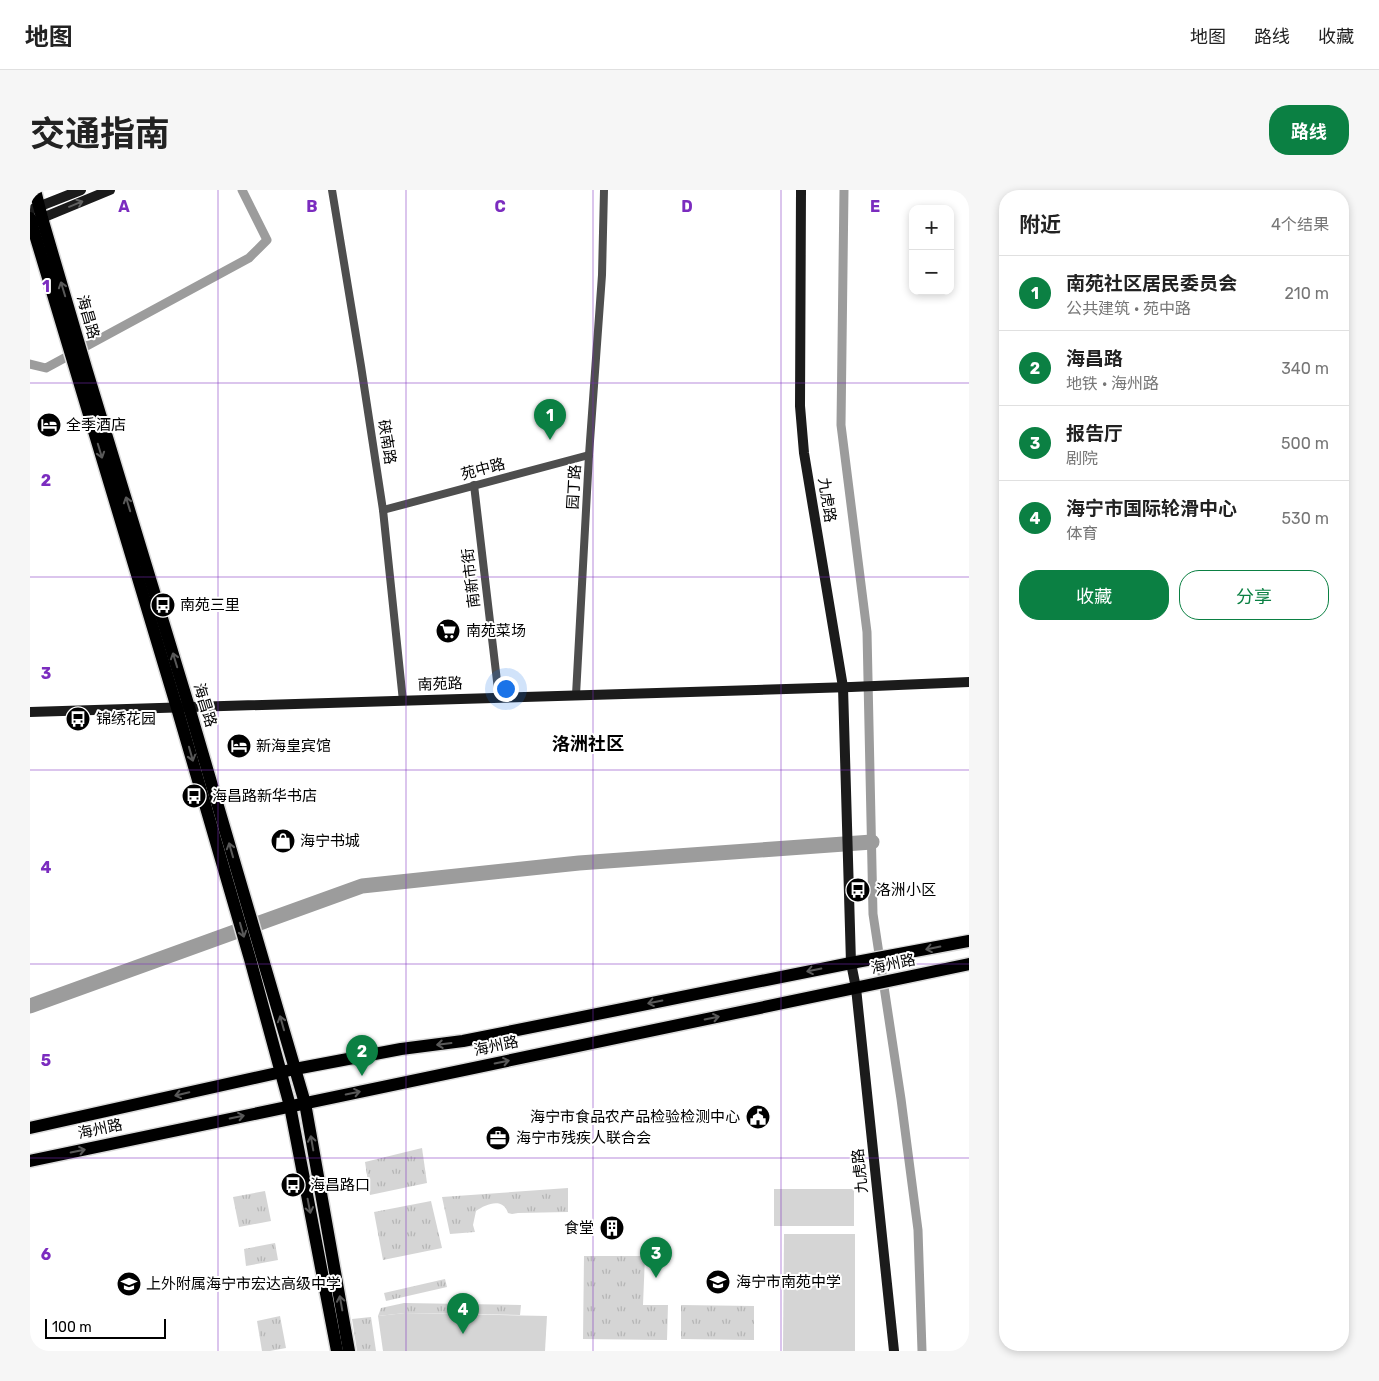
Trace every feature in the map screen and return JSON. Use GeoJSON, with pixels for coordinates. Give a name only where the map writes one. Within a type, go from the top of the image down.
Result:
{"type":"FeatureCollection","features":[{"type":"Feature","properties":{"kind":"main road","name":"海昌路"},"geometry":{"type":"LineString","coordinates":[[35,190],[34,217],[72,336],[256,956],[305,1103],[350,1351]]}},
{"type":"Feature","properties":{"kind":"main road","name":"海州路"},"geometry":{"type":"LineString","coordinates":[[30,1128],[295,1069],[401,1049],[464,1041],[969,941]]}},
{"type":"Feature","properties":{"kind":"main road","name":"海昌路"},"geometry":{"type":"LineString","coordinates":[[256,956],[290,1106],[338,1351]]}},
{"type":"Feature","properties":{"kind":"main road","name":"海州路"},"geometry":{"type":"LineString","coordinates":[[30,1161],[969,964]]}},
{"type":"Feature","properties":{"kind":"street"},"geometry":{"type":"LineString","coordinates":[[34,217],[81,190]]}},
{"type":"Feature","properties":{"kind":"street"},"geometry":{"type":"LineString","coordinates":[[34,217],[110,190]]}},
{"type":"Feature","properties":{"kind":"street","name":"硖南路"},"geometry":{"type":"LineString","coordinates":[[332,190],[383,510],[403,701]]}},
{"type":"Feature","properties":{"kind":"street","name":"园丁路"},"geometry":{"type":"LineString","coordinates":[[576,695],[589,455],[602,275],[604,190]]}},
{"type":"Feature","properties":{"kind":"street","name":"九虎路"},"geometry":{"type":"LineString","coordinates":[[802,190],[800,406],[804,453],[847,687],[846,814],[848,874],[856,962],[861,987],[894,1351]]}},
{"type":"Feature","properties":{"kind":"street","name":"苑中路"},"geometry":{"type":"LineString","coordinates":[[383,510],[589,455]]}},
{"type":"Feature","properties":{"kind":"street","name":"南新市街"},"geometry":{"type":"LineString","coordinates":[[474,485],[499,698]]}},
{"type":"Feature","properties":{"kind":"street","name":"南苑路"},"geometry":{"type":"LineString","coordinates":[[30,712],[969,682]]}},
{"type":"Feature","properties":{"kind":"green space"},"geometry":{"type":"Polygon","coordinates":[[[422,1148],[427,1183],[370,1195],[365,1162],[422,1148]]]}},
{"type":"Feature","properties":{"kind":"green space"},"geometry":{"type":"Polygon","coordinates":[[[568,1188],[568,1212],[512,1214],[508,1213],[502,1205],[494,1203],[476,1211],[473,1225],[475,1232],[450,1234],[442,1197],[568,1188]]]}},
{"type":"Feature","properties":{"kind":"green space"},"geometry":{"type":"Polygon","coordinates":[[[774,1189],[854,1189],[854,1226],[774,1226],[774,1189]]]}},
{"type":"Feature","properties":{"kind":"green space"},"geometry":{"type":"Polygon","coordinates":[[[265,1191],[271,1221],[239,1227],[233,1197],[265,1191]]]}},
{"type":"Feature","properties":{"kind":"green space"},"geometry":{"type":"Polygon","coordinates":[[[431,1201],[442,1248],[383,1260],[374,1212],[431,1201]]]}},
{"type":"Feature","properties":{"kind":"green space"},"geometry":{"type":"Polygon","coordinates":[[[784,1234],[855,1234],[855,1351],[783,1351],[784,1234]]]}},
{"type":"Feature","properties":{"kind":"green space"},"geometry":{"type":"Polygon","coordinates":[[[275,1243],[278,1260],[246,1266],[244,1249],[275,1243]]]}},
{"type":"Feature","properties":{"kind":"green space"},"geometry":{"type":"Polygon","coordinates":[[[584,1256],[645,1256],[643,1305],[668,1305],[667,1340],[583,1339],[584,1256]]]}},
{"type":"Feature","properties":{"kind":"green space"},"geometry":{"type":"Polygon","coordinates":[[[445,1279],[447,1287],[386,1301],[384,1293],[445,1279]]]}},
{"type":"Feature","properties":{"kind":"green space"},"geometry":{"type":"Polygon","coordinates":[[[404,1303],[521,1305],[520,1315],[405,1313],[378,1316],[381,1308],[404,1303]]]}},
{"type":"Feature","properties":{"kind":"green space"},"geometry":{"type":"Polygon","coordinates":[[[681,1305],[754,1306],[754,1340],[681,1339],[681,1305]]]}},
{"type":"Feature","properties":{"kind":"green space"},"geometry":{"type":"Polygon","coordinates":[[[405,1313],[547,1316],[545,1351],[383,1351],[378,1316],[405,1313]]]}},
{"type":"Feature","properties":{"kind":"green space"},"geometry":{"type":"Polygon","coordinates":[[[280,1316],[286,1348],[262,1351],[257,1321],[280,1316]]]}},
{"type":"Feature","properties":{"kind":"green space"},"geometry":{"type":"Polygon","coordinates":[[[371,1317],[376,1351],[357,1351],[352,1319],[371,1317]]]}},
{"type":"Feature","properties":{"kind":"waterway"},"geometry":{"type":"LineString","coordinates":[[30,364],[46,368],[249,258],[267,240],[242,190]]}},
{"type":"Feature","properties":{"kind":"waterway"},"geometry":{"type":"LineString","coordinates":[[844,190],[841,425],[867,632],[873,914],[901,1099],[918,1230],[922,1351]]}},
{"type":"Feature","properties":{"kind":"waterway"},"geometry":{"type":"LineString","coordinates":[[30,1006],[362,886],[579,863],[872,842]]}},
{"type":"Feature","properties":{"kind":"place","name":"全季酒店"},"geometry":{"type":"Point","coordinates":[49,425]}},
{"type":"Feature","properties":{"kind":"place","name":"南苑社区居民委员会"},"geometry":{"type":"Point","coordinates":[550,440]}},
{"type":"Feature","properties":{"kind":"place","name":"南苑三里"},"geometry":{"type":"Point","coordinates":[163,605]}},
{"type":"Feature","properties":{"kind":"place","name":"南苑菜场"},"geometry":{"type":"Point","coordinates":[448,631]}},
{"type":"Feature","properties":{"kind":"place","name":"锦绣花园"},"geometry":{"type":"Point","coordinates":[78,719]}},
{"type":"Feature","properties":{"kind":"place","name":"新海皇宾馆"},"geometry":{"type":"Point","coordinates":[239,746]}},
{"type":"Feature","properties":{"kind":"place","name":"海昌路新华书店"},"geometry":{"type":"Point","coordinates":[194,796]}},
{"type":"Feature","properties":{"kind":"place","name":"海宁书城"},"geometry":{"type":"Point","coordinates":[283,841]}},
{"type":"Feature","properties":{"kind":"place","name":"洛洲小区"},"geometry":{"type":"Point","coordinates":[858,890]}},
{"type":"Feature","properties":{"kind":"place","name":"海昌路"},"geometry":{"type":"Point","coordinates":[362,1076]}},
{"type":"Feature","properties":{"kind":"place","name":"海宁市食品农产品检验检测中心"},"geometry":{"type":"Point","coordinates":[758,1117]}},
{"type":"Feature","properties":{"kind":"place","name":"海宁市残疾人联合会"},"geometry":{"type":"Point","coordinates":[498,1138]}},
{"type":"Feature","properties":{"kind":"place","name":"海昌路口"},"geometry":{"type":"Point","coordinates":[293,1185]}},
{"type":"Feature","properties":{"kind":"place","name":"食堂"},"geometry":{"type":"Point","coordinates":[612,1228]}},
{"type":"Feature","properties":{"kind":"place","name":"报告厅"},"geometry":{"type":"Point","coordinates":[656,1278]}},
{"type":"Feature","properties":{"kind":"place","name":"海宁市南苑中学"},"geometry":{"type":"Point","coordinates":[718,1282]}},
{"type":"Feature","properties":{"kind":"place","name":"上外附属海宁市宏达高级中学"},"geometry":{"type":"Point","coordinates":[129,1284]}},
{"type":"Feature","properties":{"kind":"place","name":"海宁市国际轮滑中心"},"geometry":{"type":"Point","coordinates":[463,1334]}},
{"type":"Feature","properties":{"kind":"district","name":"洛洲社区"},"geometry":{"type":"Point","coordinates":[588,744]}}]}
